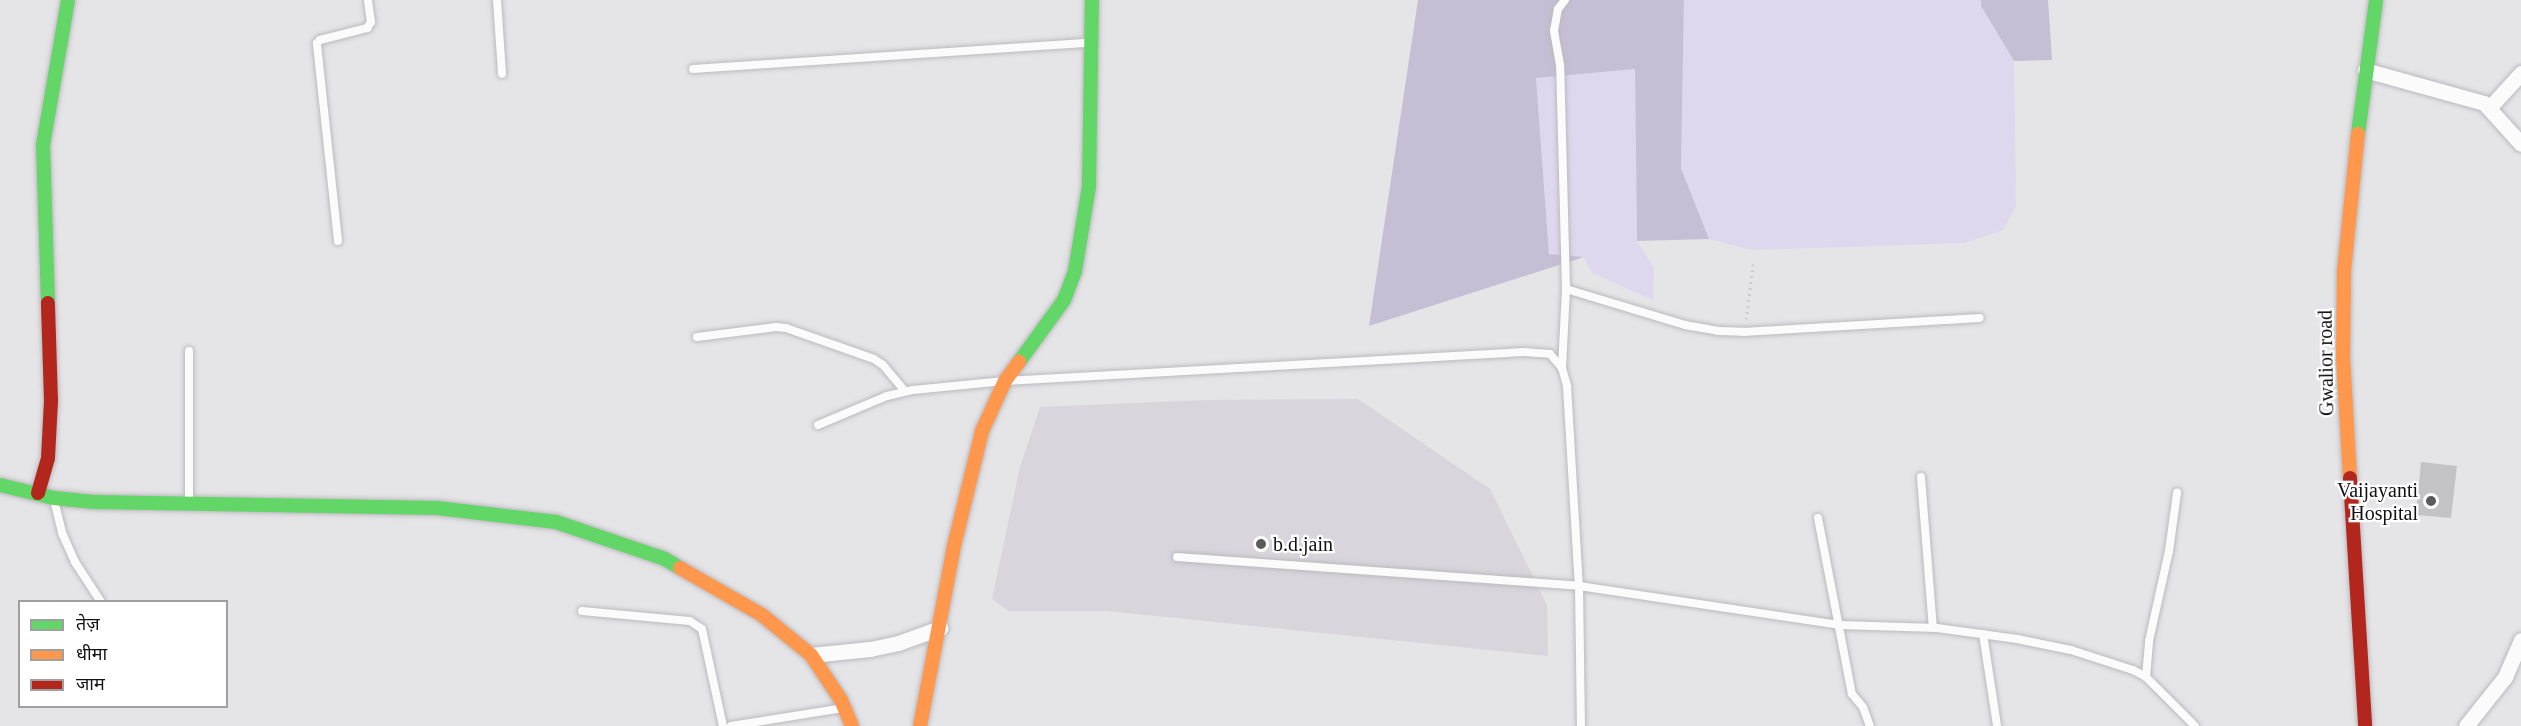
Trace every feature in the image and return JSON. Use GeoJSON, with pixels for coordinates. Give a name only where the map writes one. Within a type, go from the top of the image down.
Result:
{"type":"FeatureCollection","features":[{"type":"Feature","properties":{"kind":"street"},"geometry":{"type":"LineString","coordinates":[[38,494],[48,458],[51,400],[44,145],[68,0]]}},
{"type":"Feature","properties":{"kind":"street"},"geometry":{"type":"LineString","coordinates":[[920,726],[954,546],[982,431],[1005,381],[1064,300],[1076,271],[1089,186],[1092,0]]}},
{"type":"Feature","properties":{"kind":"street","name":"Gwalior road"},"geometry":{"type":"LineString","coordinates":[[2365,726],[2343,357],[2344,272],[2365,70],[2376,0]]}},
{"type":"Feature","properties":{"kind":"street"},"geometry":{"type":"LineString","coordinates":[[2365,70],[2473,98],[2490,107],[2521,144]]}},
{"type":"Feature","properties":{"kind":"street"},"geometry":{"type":"LineString","coordinates":[[2490,107],[2521,73]]}},
{"type":"Feature","properties":{"kind":"street"},"geometry":{"type":"LineString","coordinates":[[0,484],[54,498],[94,502],[437,508],[556,522],[665,560],[762,615],[811,655],[844,708],[852,726]]}},
{"type":"Feature","properties":{"kind":"street"},"geometry":{"type":"LineString","coordinates":[[811,655],[870,649],[898,643],[940,628]]}},
{"type":"Feature","properties":{"kind":"street"},"geometry":{"type":"LineString","coordinates":[[2466,726],[2505,677],[2521,639]]}},
{"type":"Feature","properties":{"kind":"lane"},"geometry":{"type":"LineString","coordinates":[[338,241],[317,43],[320,40],[367,28],[370,22],[368,0]]}},
{"type":"Feature","properties":{"kind":"lane"},"geometry":{"type":"LineString","coordinates":[[497,0],[502,74]]}},
{"type":"Feature","properties":{"kind":"lane"},"geometry":{"type":"LineString","coordinates":[[1565,0],[1558,9],[1554,31],[1560,65],[1566,289],[1562,368],[1567,386],[1579,586],[1581,726]]}},
{"type":"Feature","properties":{"kind":"lane"},"geometry":{"type":"LineString","coordinates":[[693,69],[1093,43]]}},
{"type":"Feature","properties":{"kind":"lane"},"geometry":{"type":"LineString","coordinates":[[1566,289],[1685,325],[1718,331],[1743,332],[1980,318]]}},
{"type":"Feature","properties":{"kind":"lane"},"geometry":{"type":"LineString","coordinates":[[697,337],[776,327],[786,328],[874,359],[884,365],[905,392]]}},
{"type":"Feature","properties":{"kind":"lane"},"geometry":{"type":"LineString","coordinates":[[189,351],[189,504]]}},
{"type":"Feature","properties":{"kind":"lane"},"geometry":{"type":"LineString","coordinates":[[818,425],[887,396],[1005,381],[1523,352],[1550,354],[1562,368]]}},
{"type":"Feature","properties":{"kind":"lane"},"geometry":{"type":"LineString","coordinates":[[1921,477],[1933,628]]}},
{"type":"Feature","properties":{"kind":"lane"},"geometry":{"type":"LineString","coordinates":[[2146,677],[2149,640],[2169,551],[2177,493]]}},
{"type":"Feature","properties":{"kind":"lane"},"geometry":{"type":"LineString","coordinates":[[54,498],[63,536],[100,600]]}},
{"type":"Feature","properties":{"kind":"lane"},"geometry":{"type":"LineString","coordinates":[[1818,518],[1852,694],[1863,707],[1870,726]]}},
{"type":"Feature","properties":{"kind":"lane"},"geometry":{"type":"LineString","coordinates":[[1177,557],[1579,586],[1839,625],[1933,628],[1983,634],[2071,650],[2118,665],[2146,677],[2195,726]]}},
{"type":"Feature","properties":{"kind":"lane"},"geometry":{"type":"LineString","coordinates":[[582,611],[690,621],[702,629],[723,726]]}},
{"type":"Feature","properties":{"kind":"lane"},"geometry":{"type":"LineString","coordinates":[[1983,634],[1997,726]]}},
{"type":"Feature","properties":{"kind":"lane"},"geometry":{"type":"LineString","coordinates":[[731,726],[844,708]]}},
{"type":"Feature","properties":{"kind":"path"},"geometry":{"type":"LineString","coordinates":[[1743,332],[1754,260]]}},
{"type":"Feature","properties":{"kind":"shaded area"},"geometry":{"type":"Polygon","coordinates":[[[1418,0],[1684,0],[1681,168],[1709,239],[1637,241],[1635,69],[1536,78],[1549,254],[1584,257],[1369,326],[1418,0]]]}},
{"type":"Feature","properties":{"kind":"shaded area"},"geometry":{"type":"Polygon","coordinates":[[[1684,0],[1981,0],[1981,6],[2014,61],[2016,206],[2003,230],[1964,243],[1752,250],[1709,239],[1681,168],[1684,0]]]}},
{"type":"Feature","properties":{"kind":"shaded area"},"geometry":{"type":"Polygon","coordinates":[[[1981,0],[2048,0],[2052,60],[2014,61],[1981,6],[1981,0]]]}},
{"type":"Feature","properties":{"kind":"shaded area"},"geometry":{"type":"Polygon","coordinates":[[[1635,69],[1637,241],[1654,268],[1653,300],[1592,273],[1584,257],[1549,254],[1536,78],[1635,69]]]}},
{"type":"Feature","properties":{"kind":"shaded area","name":"b.d.jain"},"geometry":{"type":"Polygon","coordinates":[[[1358,399],[1490,489],[1547,605],[1548,656],[1107,611],[1009,611],[992,599],[1020,467],[1040,407],[1207,400],[1358,399]]]}},
{"type":"Feature","properties":{"kind":"building"},"geometry":{"type":"Polygon","coordinates":[[[2421,462],[2457,466],[2451,518],[2416,515],[2421,462]]]}},
{"type":"Feature","properties":{"kind":"traffic: fast"},"geometry":{"type":"LineString","coordinates":[[48,303],[43,145],[68,0]]}},
{"type":"Feature","properties":{"kind":"traffic: fast"},"geometry":{"type":"LineString","coordinates":[[1019,362],[1064,300],[1075,271],[1089,186],[1092,0]]}},
{"type":"Feature","properties":{"kind":"traffic: fast"},"geometry":{"type":"LineString","coordinates":[[2358,134],[2376,0]]}},
{"type":"Feature","properties":{"kind":"traffic: fast"},"geometry":{"type":"LineString","coordinates":[[0,485],[54,498],[94,502],[437,508],[556,522],[665,559],[680,568]]}},
{"type":"Feature","properties":{"kind":"traffic: slow"},"geometry":{"type":"LineString","coordinates":[[2350,478],[2343,357],[2344,271],[2358,134]]}},
{"type":"Feature","properties":{"kind":"traffic: slow"},"geometry":{"type":"LineString","coordinates":[[920,726],[954,546],[982,431],[1005,381],[1019,362]]}},
{"type":"Feature","properties":{"kind":"traffic: slow"},"geometry":{"type":"LineString","coordinates":[[680,568],[762,615],[811,655],[841,700],[852,726]]}},
{"type":"Feature","properties":{"kind":"traffic: jam"},"geometry":{"type":"LineString","coordinates":[[38,493],[48,458],[51,401],[48,303]]}},
{"type":"Feature","properties":{"kind":"traffic: jam"},"geometry":{"type":"LineString","coordinates":[[2350,478],[2365,726]]}},
{"type":"Feature","properties":{"kind":"place","name":"Vaijayanti Hospital"},"geometry":{"type":"Point","coordinates":[2431,501]}},
{"type":"Feature","properties":{"kind":"place","name":"b.d.jain"},"geometry":{"type":"Point","coordinates":[1261,544]}}]}
